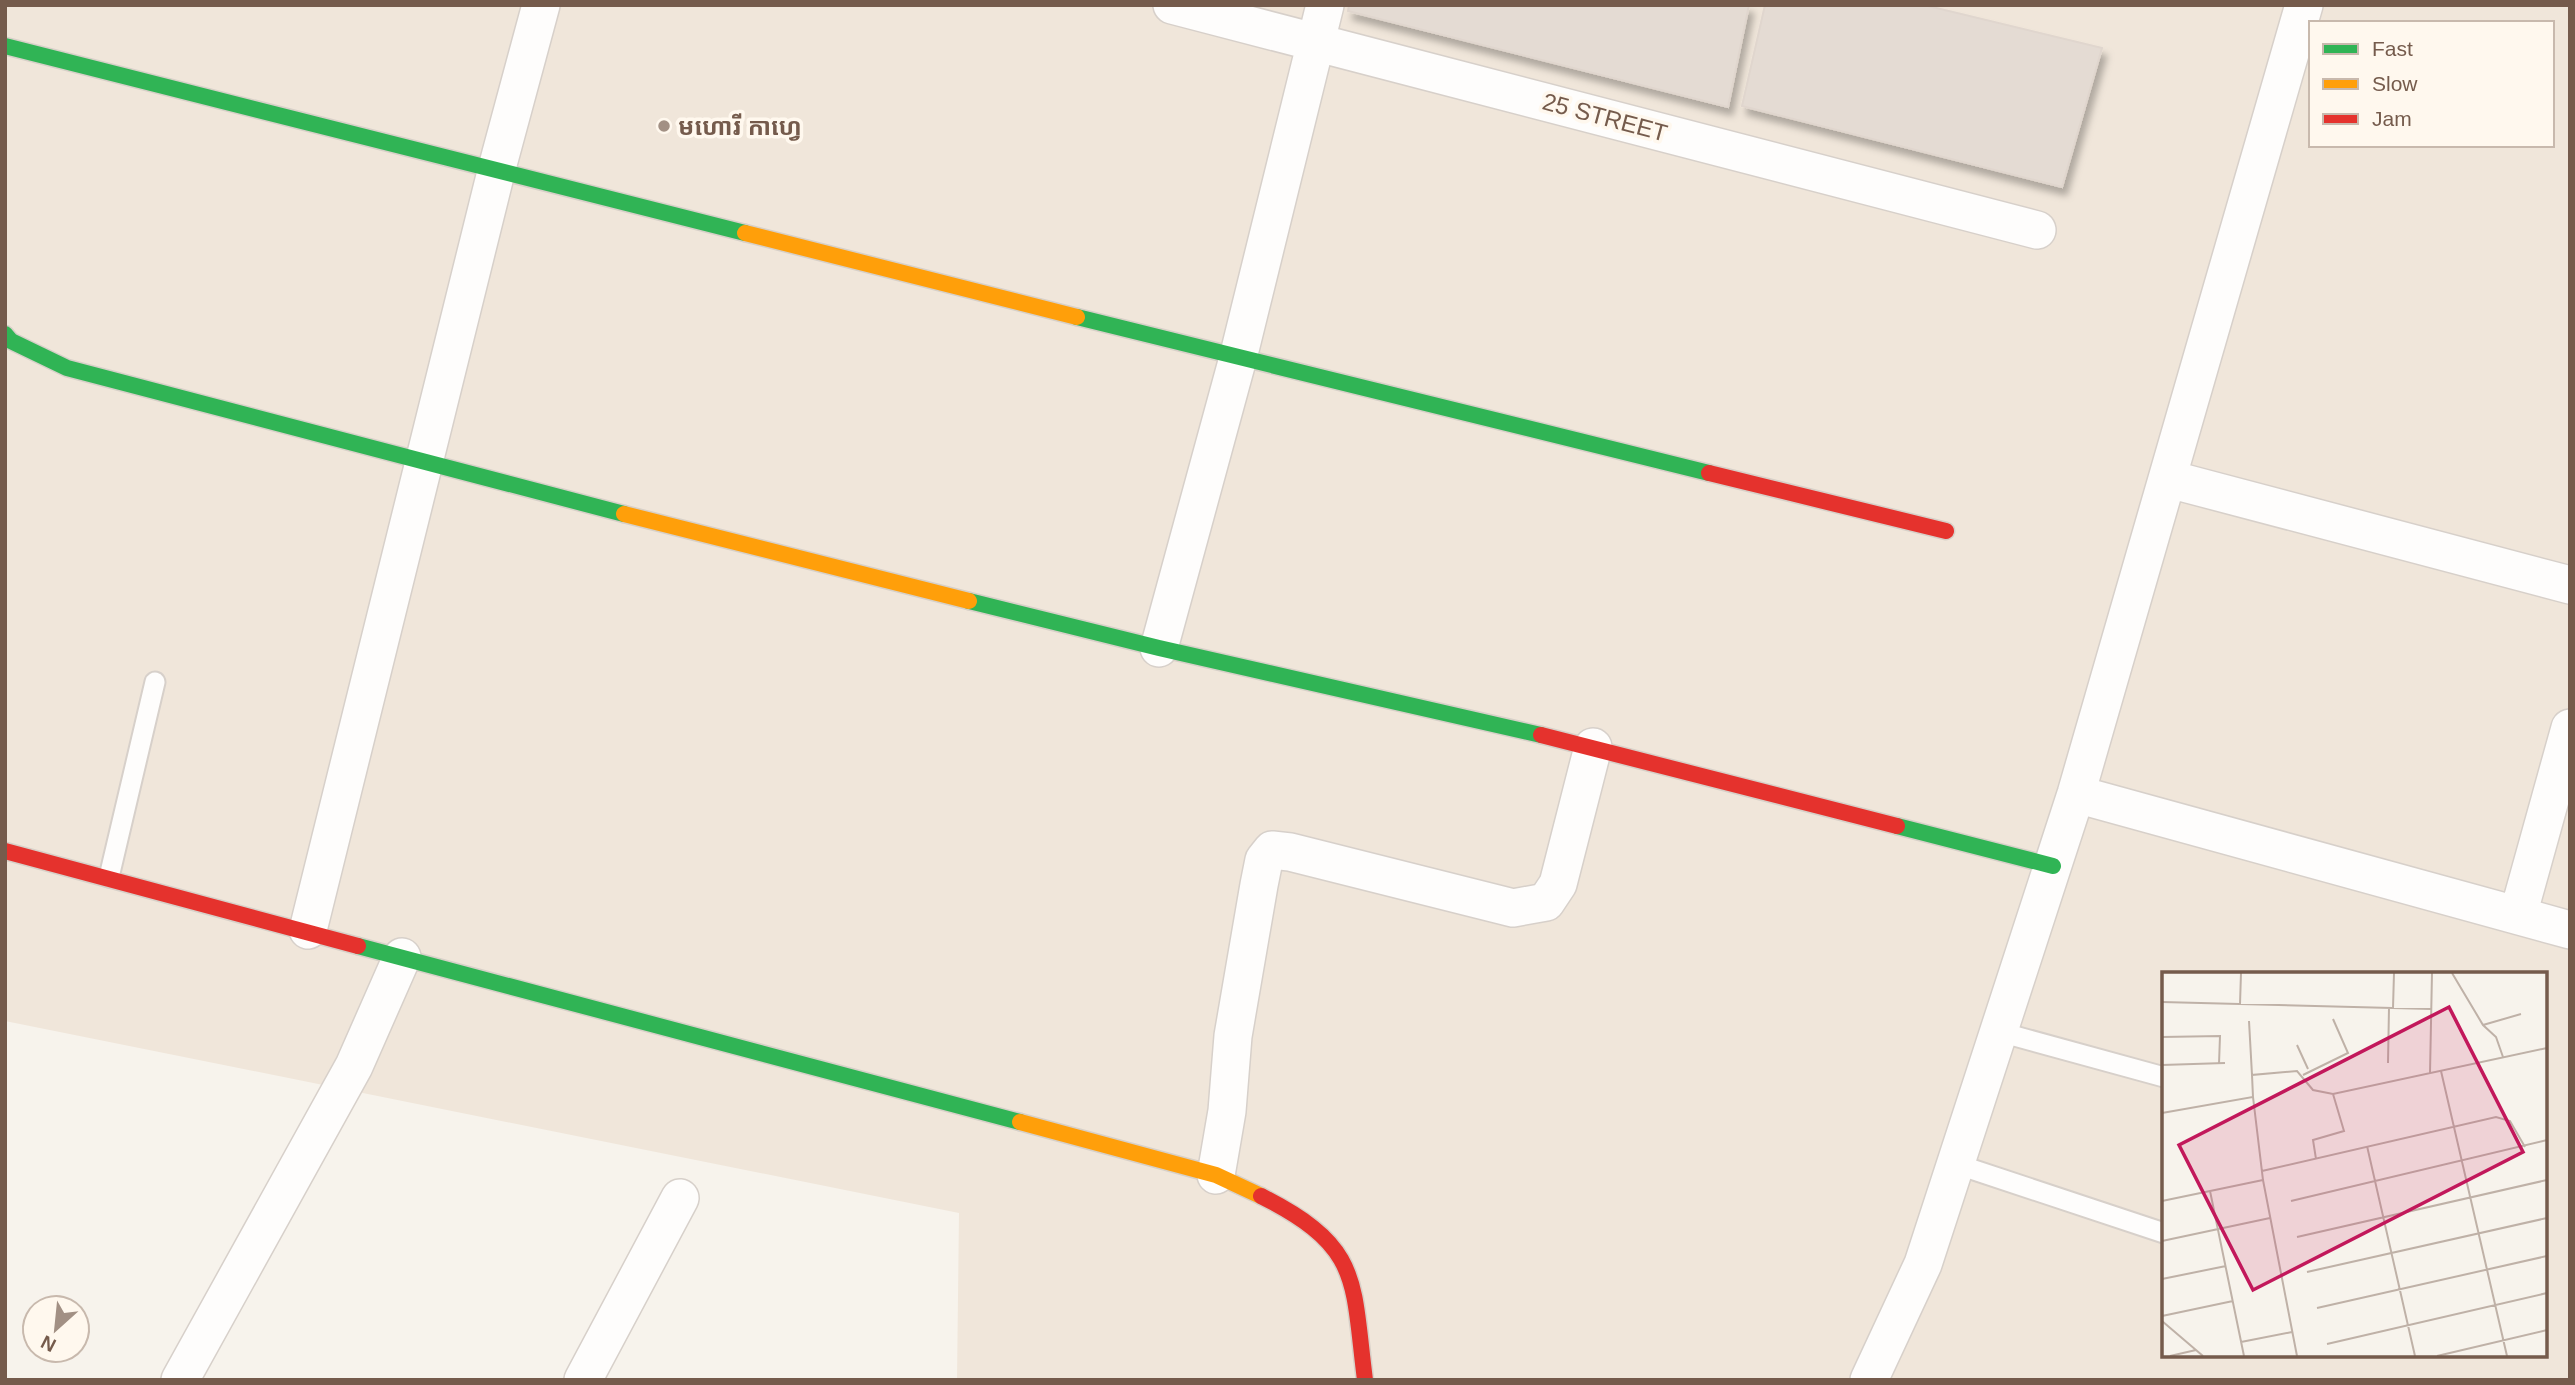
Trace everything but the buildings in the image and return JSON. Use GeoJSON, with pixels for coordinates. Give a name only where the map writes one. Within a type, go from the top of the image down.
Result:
{"type":"FeatureCollection","features":[{"type":"Feature","properties":{"kind":"street"},"geometry":{"type":"LineString","coordinates":[[308,930],[497,168],[541,5]]}},
{"type":"Feature","properties":{"kind":"street","name":"25 STREET"},"geometry":{"type":"LineString","coordinates":[[1172,5],[2037,230]]}},
{"type":"Feature","properties":{"kind":"street"},"geometry":{"type":"LineString","coordinates":[[1160,648],[1238,358],[1325,5]]}},
{"type":"Feature","properties":{"kind":"street"},"geometry":{"type":"LineString","coordinates":[[1869,1380],[1923,1264],[2076,794],[2304,5]]}},
{"type":"Feature","properties":{"kind":"street"},"geometry":{"type":"LineString","coordinates":[[5,46],[497,168],[1238,358],[1946,531]]}},
{"type":"Feature","properties":{"kind":"street"},"geometry":{"type":"LineString","coordinates":[[5,334],[11,341],[67,368],[424,464],[1160,648],[1593,747],[2053,866]]}},
{"type":"Feature","properties":{"kind":"street"},"geometry":{"type":"LineString","coordinates":[[2169,479],[2570,584]]}},
{"type":"Feature","properties":{"kind":"street"},"geometry":{"type":"LineString","coordinates":[[2518,915],[2570,728]]}},
{"type":"Feature","properties":{"kind":"street"},"geometry":{"type":"LineString","coordinates":[[1216,1175],[1227,1111],[1233,1036],[1259,885],[1264,860],[1272,850],[1513,908],[1546,902],[1558,884],[1593,747]]}},
{"type":"Feature","properties":{"kind":"street"},"geometry":{"type":"LineString","coordinates":[[2076,794],[2570,930]]}},
{"type":"Feature","properties":{"kind":"street"},"geometry":{"type":"LineString","coordinates":[[5,851],[1216,1175],[1296,1216],[1330,1243],[1350,1277],[1365,1380]]}},
{"type":"Feature","properties":{"kind":"street"},"geometry":{"type":"LineString","coordinates":[[180,1380],[354,1066],[402,957]]}},
{"type":"Feature","properties":{"kind":"street"},"geometry":{"type":"LineString","coordinates":[[583,1380],[680,1198]]}},
{"type":"Feature","properties":{"kind":"lane"},"geometry":{"type":"LineString","coordinates":[[109,877],[155,682]]}},
{"type":"Feature","properties":{"kind":"lane"},"geometry":{"type":"LineString","coordinates":[[2000,1032],[2162,1076]]}},
{"type":"Feature","properties":{"kind":"lane"},"geometry":{"type":"LineString","coordinates":[[1956,1164],[2162,1232]]}},
{"type":"Feature","properties":{"kind":"shaded area"},"geometry":{"type":"Polygon","coordinates":[[[5,5],[2570,5],[2570,1380],[957,1380],[959,1213],[5,1021],[5,5]]]}},
{"type":"Feature","properties":{"kind":"traffic: fast"},"geometry":{"type":"LineString","coordinates":[[5,46],[745,233]]}},
{"type":"Feature","properties":{"kind":"traffic: fast"},"geometry":{"type":"LineString","coordinates":[[1077,317],[1709,473]]}},
{"type":"Feature","properties":{"kind":"traffic: fast"},"geometry":{"type":"LineString","coordinates":[[5,334],[11,341],[67,368],[624,514]]}},
{"type":"Feature","properties":{"kind":"traffic: fast"},"geometry":{"type":"LineString","coordinates":[[969,601],[1159,648],[1541,735]]}},
{"type":"Feature","properties":{"kind":"traffic: fast"},"geometry":{"type":"LineString","coordinates":[[1897,826],[2053,866]]}},
{"type":"Feature","properties":{"kind":"traffic: fast"},"geometry":{"type":"LineString","coordinates":[[358,946],[1020,1122]]}},
{"type":"Feature","properties":{"kind":"traffic: slow"},"geometry":{"type":"LineString","coordinates":[[745,233],[1077,317]]}},
{"type":"Feature","properties":{"kind":"traffic: slow"},"geometry":{"type":"LineString","coordinates":[[624,514],[969,601]]}},
{"type":"Feature","properties":{"kind":"traffic: slow"},"geometry":{"type":"LineString","coordinates":[[1020,1122],[1216,1175],[1261,1196]]}},
{"type":"Feature","properties":{"kind":"traffic: jam"},"geometry":{"type":"LineString","coordinates":[[1709,473],[1946,531]]}},
{"type":"Feature","properties":{"kind":"traffic: jam"},"geometry":{"type":"LineString","coordinates":[[1541,735],[1897,826]]}},
{"type":"Feature","properties":{"kind":"traffic: jam"},"geometry":{"type":"LineString","coordinates":[[5,851],[358,946]]}},
{"type":"Feature","properties":{"kind":"traffic: jam"},"geometry":{"type":"LineString","coordinates":[[1261,1196],[1294,1214],[1318,1232],[1335,1250],[1346,1269],[1353,1291],[1365,1380]]}},
{"type":"Feature","properties":{"kind":"place","name":"មហោរី កាហ្វេ"},"geometry":{"type":"Point","coordinates":[664,126]}}]}
